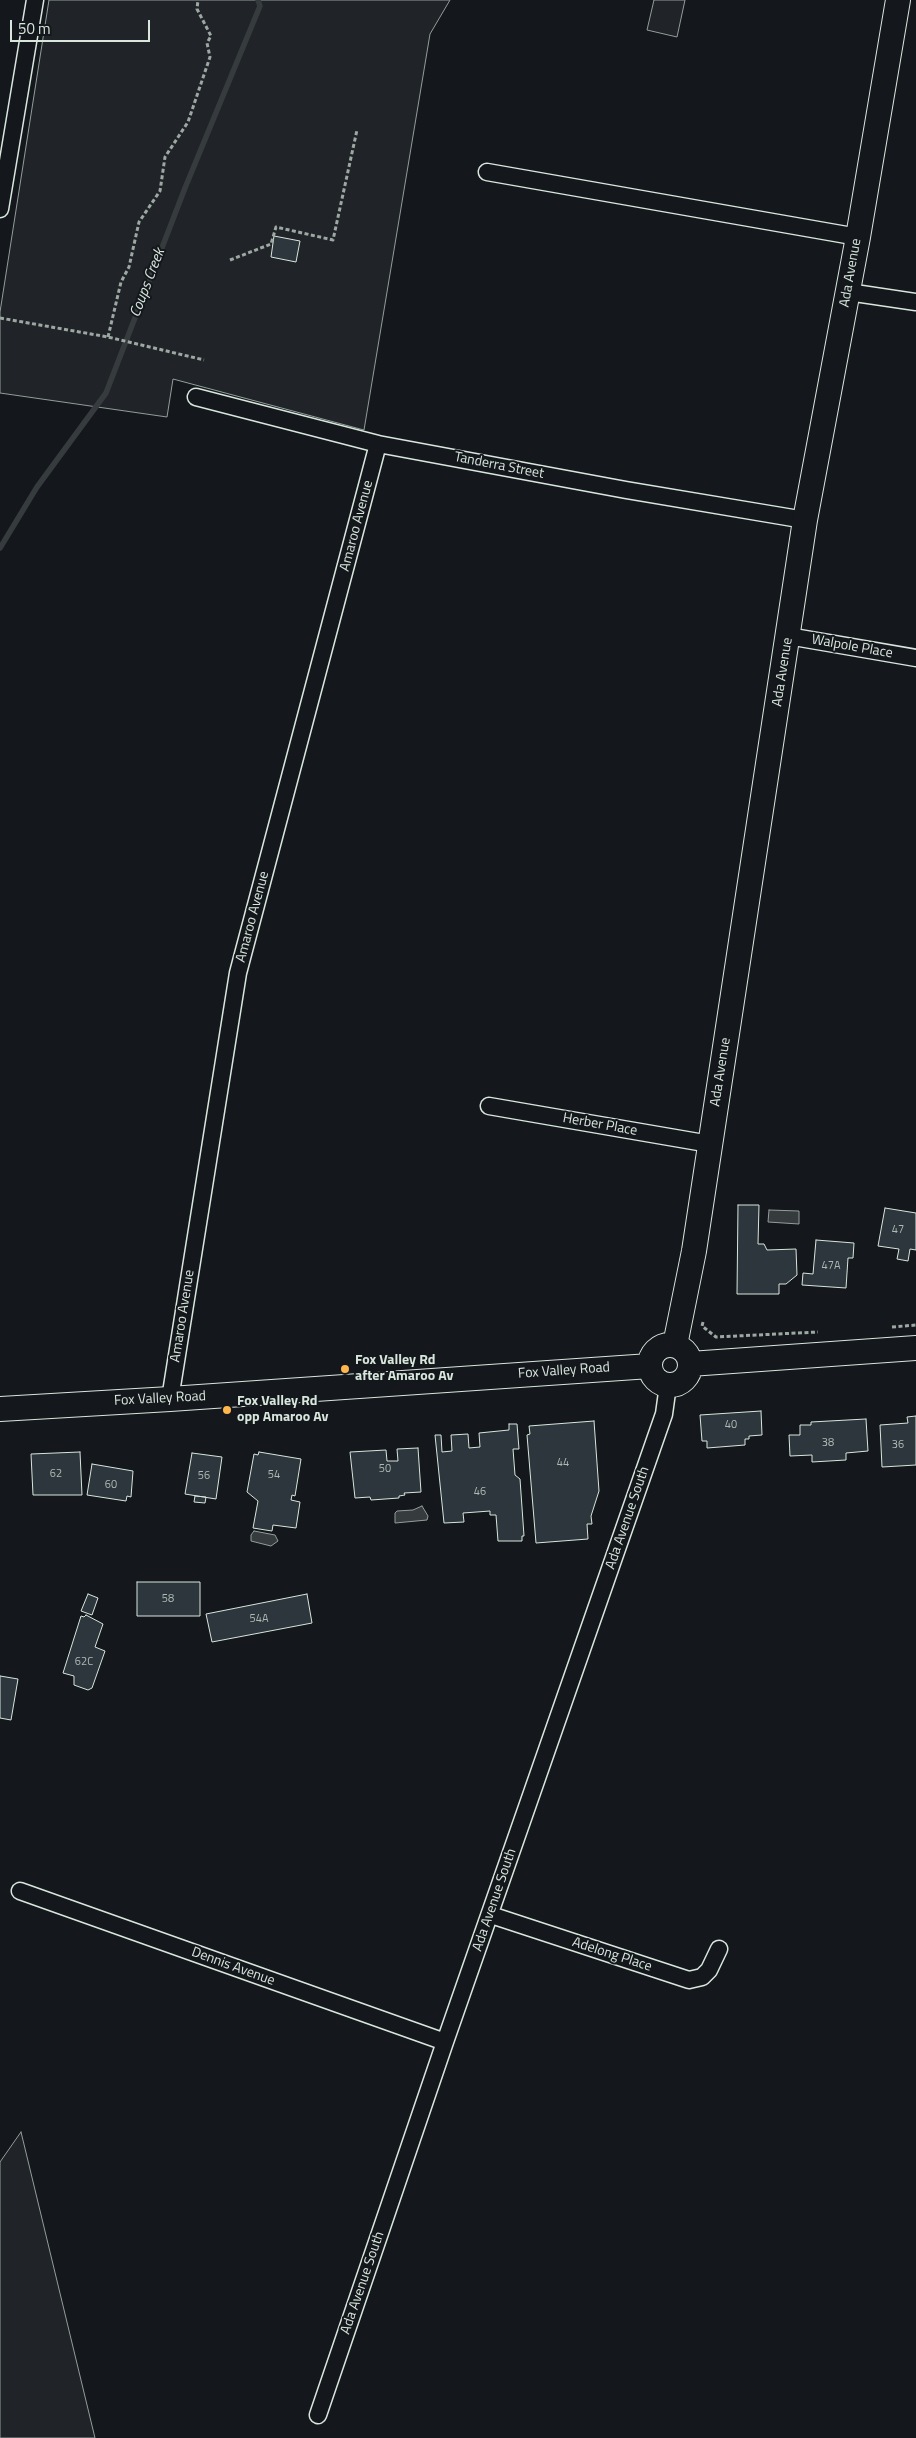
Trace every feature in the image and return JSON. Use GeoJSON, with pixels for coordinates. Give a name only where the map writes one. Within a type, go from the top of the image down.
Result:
{"type":"FeatureCollection","features":[{"type":"Feature","properties":{"kind":"street"},"geometry":{"type":"LineString","coordinates":[[0,209],[35,0]]}},
{"type":"Feature","properties":{"kind":"street","name":"Ada Avenue"},"geometry":{"type":"LineString","coordinates":[[675,1345],[686,1297],[805,520],[858,237],[898,0]]}},
{"type":"Feature","properties":{"kind":"street"},"geometry":{"type":"LineString","coordinates":[[487,172],[858,237]]}},
{"type":"Feature","properties":{"kind":"street"},"geometry":{"type":"LineString","coordinates":[[848,292],[916,302]]}},
{"type":"Feature","properties":{"kind":"street","name":"Tanderra Street"},"geometry":{"type":"LineString","coordinates":[[196,397],[378,444],[626,490],[805,520]]}},
{"type":"Feature","properties":{"kind":"street","name":"Amaroo Avenue"},"geometry":{"type":"LineString","coordinates":[[170,1399],[238,973],[378,444]]}},
{"type":"Feature","properties":{"kind":"street","name":"Walpole Place"},"geometry":{"type":"LineString","coordinates":[[788,636],[916,658]]}},
{"type":"Feature","properties":{"kind":"street","name":"Herber Place"},"geometry":{"type":"LineString","coordinates":[[489,1106],[710,1144]]}},
{"type":"Feature","properties":{"kind":"street"},"geometry":{"type":"LineString","coordinates":[[668,1344],[675,1345],[686,1352],[690,1364],[684,1380],[668,1385],[655,1379],[650,1366],[650,1359],[657,1349],[668,1344]]}},
{"type":"Feature","properties":{"kind":"street"},"geometry":{"type":"LineString","coordinates":[[690,1364],[916,1348]]}},
{"type":"Feature","properties":{"kind":"street","name":"Fox Valley Road"},"geometry":{"type":"LineString","coordinates":[[0,1409],[650,1366]]}},
{"type":"Feature","properties":{"kind":"street","name":"Ada Avenue South"},"geometry":{"type":"LineString","coordinates":[[318,2414],[445,2042],[491,1915],[664,1414],[668,1385]]}},
{"type":"Feature","properties":{"kind":"street","name":"Dennis Avenue"},"geometry":{"type":"LineString","coordinates":[[20,1891],[445,2042]]}},
{"type":"Feature","properties":{"kind":"street","name":"Adelong Place"},"geometry":{"type":"LineString","coordinates":[[491,1915],[689,1980],[702,1977],[709,1970],[720,1949]]}},
{"type":"Feature","properties":{"kind":"path"},"geometry":{"type":"LineString","coordinates":[[108,337],[121,282],[130,267],[139,222],[160,191],[165,157],[188,122],[210,57],[207,43],[211,36],[197,9],[198,0]]}},
{"type":"Feature","properties":{"kind":"path"},"geometry":{"type":"LineString","coordinates":[[230,260],[271,244],[276,227],[333,240],[357,130]]}},
{"type":"Feature","properties":{"kind":"path"},"geometry":{"type":"LineString","coordinates":[[0,318],[108,337],[204,360]]}},
{"type":"Feature","properties":{"kind":"path"},"geometry":{"type":"LineString","coordinates":[[705,1313],[702,1326],[716,1337],[825,1331]]}},
{"type":"Feature","properties":{"kind":"path"},"geometry":{"type":"LineString","coordinates":[[889,1327],[916,1325]]}},
{"type":"Feature","properties":{"kind":"shaded area"},"geometry":{"type":"Polygon","coordinates":[[[49,0],[450,0],[430,34],[364,430],[173,379],[167,417],[0,393],[0,312],[49,0]]]}},
{"type":"Feature","properties":{"kind":"shaded area"},"geometry":{"type":"Polygon","coordinates":[[[654,0],[685,0],[677,37],[647,30],[654,0]]]}},
{"type":"Feature","properties":{"kind":"shaded area"},"geometry":{"type":"Polygon","coordinates":[[[769,1210],[799,1211],[799,1224],[768,1222],[769,1210]]]}},
{"type":"Feature","properties":{"kind":"shaded area"},"geometry":{"type":"Polygon","coordinates":[[[422,1506],[428,1516],[427,1520],[395,1523],[395,1513],[397,1511],[413,1510],[422,1506]]]}},
{"type":"Feature","properties":{"kind":"shaded area"},"geometry":{"type":"Polygon","coordinates":[[[254,1531],[275,1535],[278,1541],[271,1546],[251,1541],[251,1535],[254,1531]]]}},
{"type":"Feature","properties":{"kind":"shaded area"},"geometry":{"type":"Polygon","coordinates":[[[21,2132],[95,2438],[0,2438],[0,2162],[21,2132]]]}},
{"type":"Feature","properties":{"kind":"building"},"geometry":{"type":"Polygon","coordinates":[[[274,236],[300,241],[296,262],[271,257],[274,236]]]}},
{"type":"Feature","properties":{"kind":"building"},"geometry":{"type":"Polygon","coordinates":[[[738,1205],[759,1205],[758,1244],[764,1244],[767,1250],[796,1249],[797,1275],[786,1284],[779,1284],[779,1294],[737,1294],[738,1205]]]}},
{"type":"Feature","properties":{"kind":"building"},"geometry":{"type":"Polygon","coordinates":[[[885,1208],[916,1213],[916,1250],[910,1249],[908,1261],[897,1259],[899,1249],[878,1246],[885,1208]]]}},
{"type":"Feature","properties":{"kind":"building"},"geometry":{"type":"Polygon","coordinates":[[[816,1240],[854,1243],[853,1258],[848,1258],[846,1288],[802,1285],[803,1273],[813,1274],[816,1240]]]}},
{"type":"Feature","properties":{"kind":"building"},"geometry":{"type":"Polygon","coordinates":[[[761,1411],[762,1435],[749,1436],[749,1439],[745,1439],[745,1445],[707,1448],[707,1441],[702,1441],[700,1415],[761,1411]]]}},
{"type":"Feature","properties":{"kind":"building"},"geometry":{"type":"Polygon","coordinates":[[[916,1416],[916,1465],[882,1467],[880,1425],[908,1423],[907,1417],[916,1416]]]}},
{"type":"Feature","properties":{"kind":"building"},"geometry":{"type":"Polygon","coordinates":[[[866,1419],[868,1451],[846,1453],[846,1460],[812,1462],[812,1455],[790,1456],[789,1435],[800,1435],[800,1425],[811,1425],[811,1422],[866,1419]]]}},
{"type":"Feature","properties":{"kind":"building"},"geometry":{"type":"Polygon","coordinates":[[[594,1421],[599,1491],[591,1516],[592,1524],[587,1524],[588,1539],[536,1543],[527,1435],[530,1434],[529,1426],[594,1421]]]}},
{"type":"Feature","properties":{"kind":"building"},"geometry":{"type":"Polygon","coordinates":[[[509,1424],[517,1424],[519,1449],[513,1449],[515,1475],[520,1479],[524,1536],[522,1536],[522,1541],[498,1541],[496,1515],[490,1515],[490,1511],[463,1513],[464,1522],[444,1523],[435,1435],[441,1435],[442,1452],[452,1451],[451,1435],[468,1434],[469,1448],[480,1447],[479,1433],[509,1430],[509,1424]]]}},
{"type":"Feature","properties":{"kind":"building"},"geometry":{"type":"Polygon","coordinates":[[[418,1448],[421,1492],[404,1493],[405,1495],[399,1496],[399,1498],[371,1500],[370,1497],[355,1498],[350,1452],[386,1450],[387,1461],[398,1461],[397,1449],[418,1448]]]}},
{"type":"Feature","properties":{"kind":"building"},"geometry":{"type":"Polygon","coordinates":[[[80,1452],[82,1495],[33,1495],[31,1454],[80,1452]]]}},
{"type":"Feature","properties":{"kind":"building"},"geometry":{"type":"Polygon","coordinates":[[[259,1452],[301,1459],[295,1496],[292,1495],[291,1500],[300,1502],[296,1528],[273,1525],[272,1531],[253,1528],[258,1501],[247,1492],[254,1454],[258,1455],[259,1452]]]}},
{"type":"Feature","properties":{"kind":"building"},"geometry":{"type":"Polygon","coordinates":[[[192,1453],[222,1457],[216,1499],[185,1494],[192,1453]]]}},
{"type":"Feature","properties":{"kind":"building"},"geometry":{"type":"Polygon","coordinates":[[[92,1464],[133,1471],[131,1497],[127,1496],[126,1501],[87,1495],[92,1464]]]}},
{"type":"Feature","properties":{"kind":"building"},"geometry":{"type":"Polygon","coordinates":[[[195,1496],[206,1497],[205,1503],[194,1502],[195,1496]]]}},
{"type":"Feature","properties":{"kind":"building"},"geometry":{"type":"Polygon","coordinates":[[[137,1582],[200,1582],[200,1616],[137,1616],[137,1582]]]}},
{"type":"Feature","properties":{"kind":"building"},"geometry":{"type":"Polygon","coordinates":[[[88,1594],[98,1598],[92,1615],[81,1611],[88,1594]]]}},
{"type":"Feature","properties":{"kind":"building"},"geometry":{"type":"Polygon","coordinates":[[[307,1594],[312,1623],[212,1642],[206,1614],[307,1594]]]}},
{"type":"Feature","properties":{"kind":"building"},"geometry":{"type":"Polygon","coordinates":[[[86,1615],[103,1624],[95,1647],[105,1651],[92,1688],[88,1690],[74,1685],[74,1676],[63,1673],[81,1616],[84,1617],[86,1615]]]}},
{"type":"Feature","properties":{"kind":"building"},"geometry":{"type":"Polygon","coordinates":[[[0,1676],[18,1679],[11,1720],[0,1718],[0,1676]]]}},
{"type":"Feature","properties":{"kind":"waterway","name":"Coups Creek"},"geometry":{"type":"LineString","coordinates":[[0,548],[37,487],[106,393],[185,188],[260,6],[258,0]]}},
{"type":"Feature","properties":{"kind":"place","name":"Fox Valley Rd after Amaroo Av"},"geometry":{"type":"Point","coordinates":[345,1369]}},
{"type":"Feature","properties":{"kind":"place","name":"Fox Valley Rd opp Amaroo Av"},"geometry":{"type":"Point","coordinates":[227,1410]}}]}
